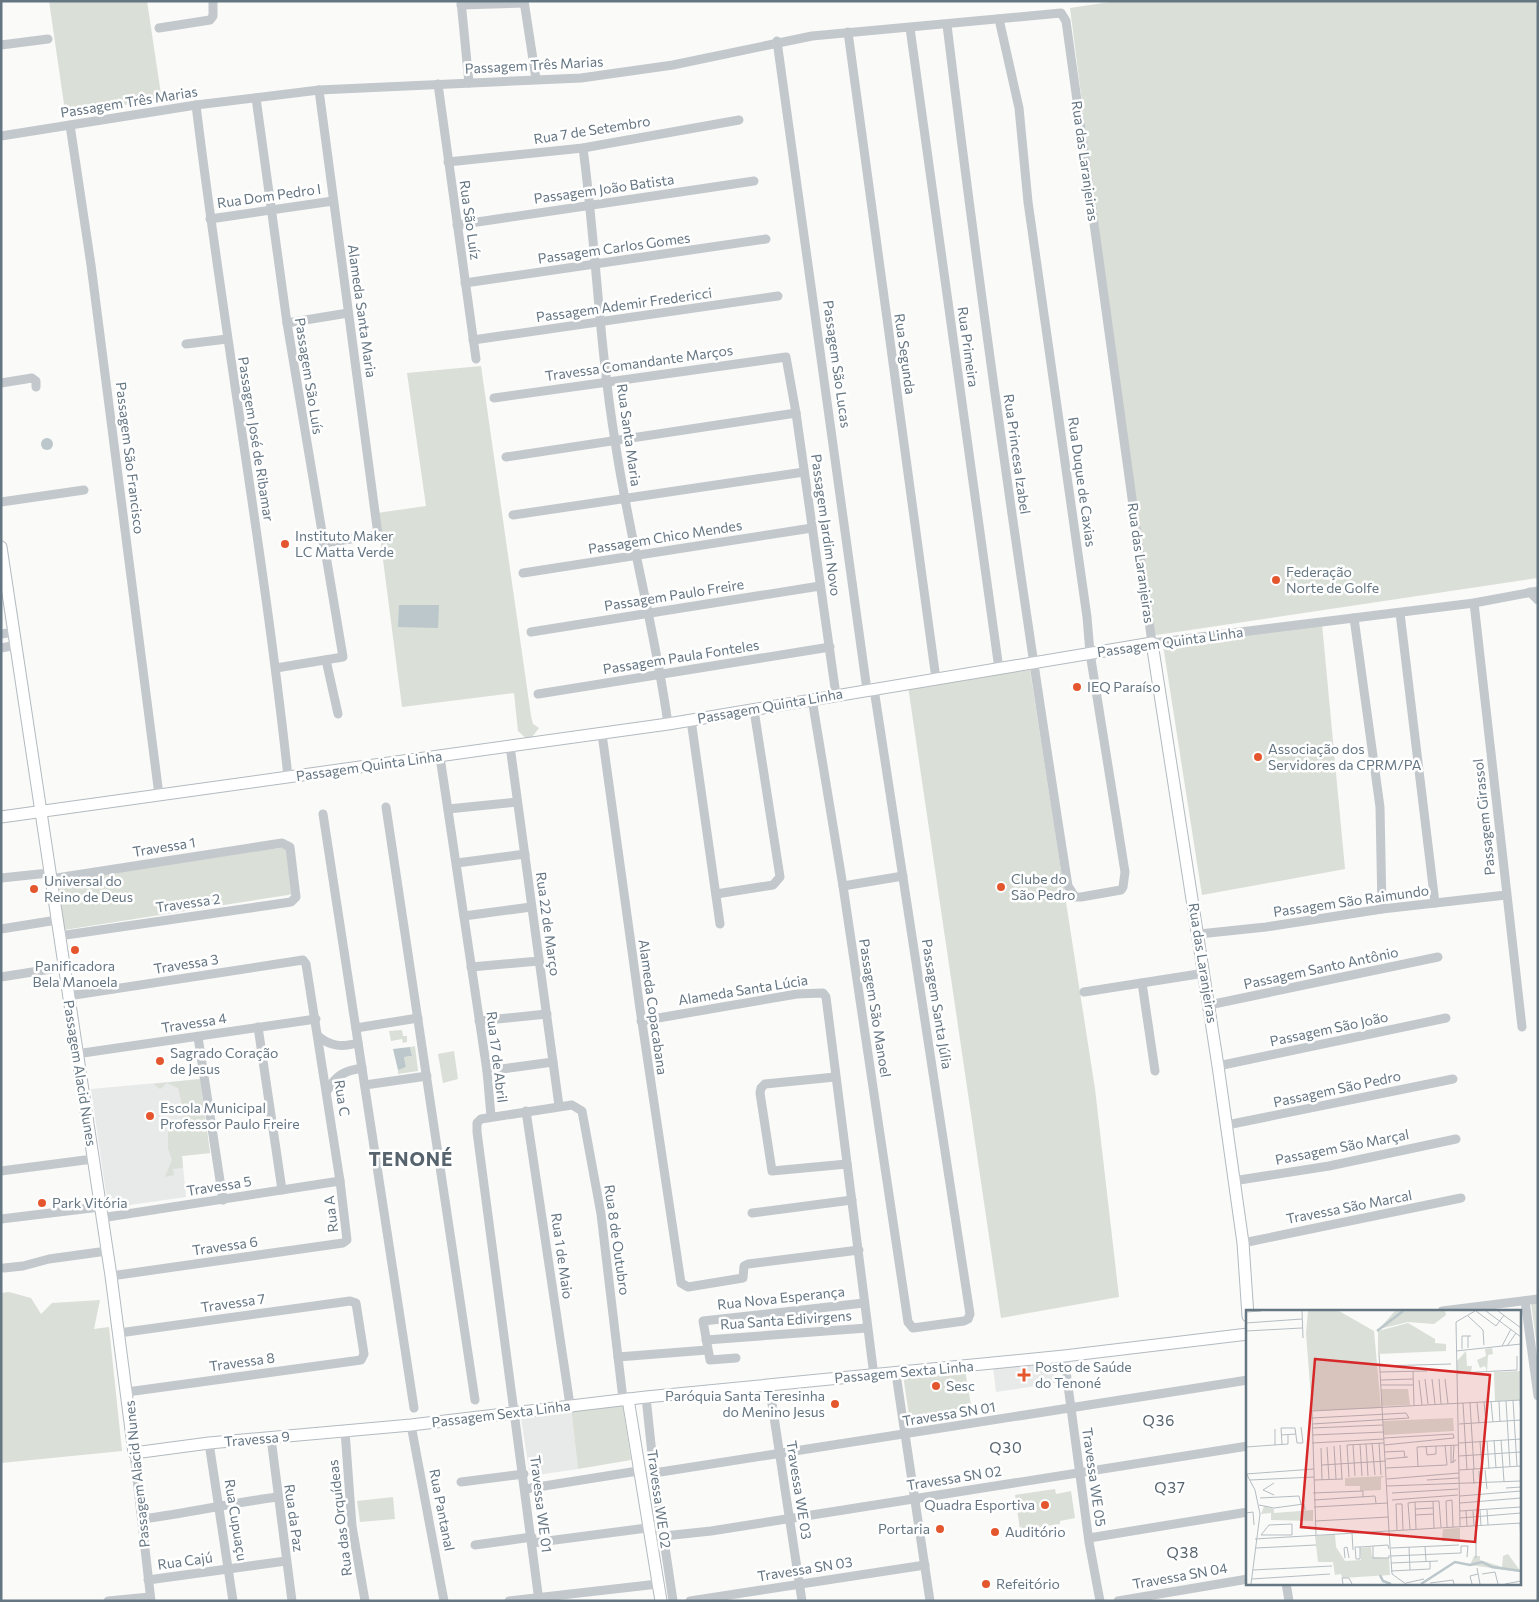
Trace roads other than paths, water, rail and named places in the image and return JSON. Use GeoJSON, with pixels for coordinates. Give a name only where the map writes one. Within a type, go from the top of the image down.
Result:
{"type":"FeatureCollection","features":[{"type":"Feature","properties":{"kind":"street"},"geometry":{"type":"LineString","coordinates":[[159,28],[210,20],[213,16],[213,1]]}},
{"type":"Feature","properties":{"kind":"street"},"geometry":{"type":"LineString","coordinates":[[469,83],[461,3],[524,2],[536,79]]}},
{"type":"Feature","properties":{"kind":"street","name":"Passagem Três Marias"},"geometry":{"type":"LineString","coordinates":[[1,136],[196,105],[318,90],[582,78],[673,65],[777,41],[848,32],[947,25],[1061,13],[1064,17]]}},
{"type":"Feature","properties":{"kind":"street","name":"Rua das Laranjeiras"},"geometry":{"type":"LineString","coordinates":[[1064,17],[1152,643],[1205,973],[1243,1243],[1248,1310]]}},
{"type":"Feature","properties":{"kind":"street","name":"Rua Duque de Caxias"},"geometry":{"type":"LineString","coordinates":[[999,19],[1019,108],[1028,202],[1087,617],[1090,653],[1125,881],[1121,890],[1081,897],[1071,893],[1068,886]]}},
{"type":"Feature","properties":{"kind":"street","name":"Rua Princesa Izabel"},"geometry":{"type":"LineString","coordinates":[[947,25],[976,265],[1033,663],[1068,886]]}},
{"type":"Feature","properties":{"kind":"street","name":"Rua Primeira"},"geometry":{"type":"LineString","coordinates":[[910,28],[999,669]]}},
{"type":"Feature","properties":{"kind":"street","name":"Rua Segunda"},"geometry":{"type":"LineString","coordinates":[[848,32],[936,680]]}},
{"type":"Feature","properties":{"kind":"street"},"geometry":{"type":"LineString","coordinates":[[1,45],[48,39]]}},
{"type":"Feature","properties":{"kind":"street","name":"Passagem São Lucas"},"geometry":{"type":"LineString","coordinates":[[777,41],[871,690]]}},
{"type":"Feature","properties":{"kind":"street","name":"Rua São Luíz"},"geometry":{"type":"LineString","coordinates":[[438,84],[476,360]]}},
{"type":"Feature","properties":{"kind":"street","name":"Alameda Santa Maria"},"geometry":{"type":"LineString","coordinates":[[318,90],[378,535],[323,543]]}},
{"type":"Feature","properties":{"kind":"street","name":"Passagem São Luís"},"geometry":{"type":"LineString","coordinates":[[256,98],[287,322],[343,657],[326,660]]}},
{"type":"Feature","properties":{"kind":"street","name":"Passagem José de Ribamar"},"geometry":{"type":"LineString","coordinates":[[196,105],[227,338],[276,668],[288,777]]}},
{"type":"Feature","properties":{"kind":"street","name":"Rua 7 de Setembro"},"geometry":{"type":"LineString","coordinates":[[448,162],[583,148],[739,120]]}},
{"type":"Feature","properties":{"kind":"street","name":"Passagem São Francisco"},"geometry":{"type":"LineString","coordinates":[[70,125],[92,274],[160,795]]}},
{"type":"Feature","properties":{"kind":"street","name":"Rua Santa Maria"},"geometry":{"type":"LineString","coordinates":[[583,148],[591,205],[601,323],[614,440],[624,498],[661,674],[668,724]]}},
{"type":"Feature","properties":{"kind":"street","name":"Passagem João Batista"},"geometry":{"type":"LineString","coordinates":[[457,225],[754,181]]}},
{"type":"Feature","properties":{"kind":"street","name":"Rua Dom Pedro I"},"geometry":{"type":"LineString","coordinates":[[210,218],[333,201]]}},
{"type":"Feature","properties":{"kind":"street","name":"Passagem Carlos Gomes"},"geometry":{"type":"LineString","coordinates":[[465,283],[766,239]]}},
{"type":"Feature","properties":{"kind":"street","name":"Passagem Ademir Fredericci"},"geometry":{"type":"LineString","coordinates":[[473,340],[778,296]]}},
{"type":"Feature","properties":{"kind":"street"},"geometry":{"type":"LineString","coordinates":[[287,322],[348,313]]}},
{"type":"Feature","properties":{"kind":"street"},"geometry":{"type":"LineString","coordinates":[[186,344],[227,338]]}},
{"type":"Feature","properties":{"kind":"street","name":"Travessa Comandante Marços"},"geometry":{"type":"LineString","coordinates":[[494,398],[783,356],[788,360]]}},
{"type":"Feature","properties":{"kind":"street","name":"Passagem Jardim Novo"},"geometry":{"type":"LineString","coordinates":[[788,360],[836,695]]}},
{"type":"Feature","properties":{"kind":"street"},"geometry":{"type":"LineString","coordinates":[[1,382],[32,378],[36,381],[36,387]]}},
{"type":"Feature","properties":{"kind":"street"},"geometry":{"type":"LineString","coordinates":[[506,457],[796,413]]}},
{"type":"Feature","properties":{"kind":"street"},"geometry":{"type":"LineString","coordinates":[[513,515],[804,472]]}},
{"type":"Feature","properties":{"kind":"street"},"geometry":{"type":"LineString","coordinates":[[1,502],[84,490]]}},
{"type":"Feature","properties":{"kind":"street","name":"Passagem Chico Mendes"},"geometry":{"type":"LineString","coordinates":[[523,573],[812,528]]}},
{"type":"Feature","properties":{"kind":"street","name":"Passagem Alacid Nunes"},"geometry":{"type":"LineString","coordinates":[[1,547],[111,1276],[127,1392],[151,1599]]}},
{"type":"Feature","properties":{"kind":"street","name":"Passagem Paulo Freire"},"geometry":{"type":"LineString","coordinates":[[531,632],[820,586]]}},
{"type":"Feature","properties":{"kind":"street"},"geometry":{"type":"LineString","coordinates":[[1534,591],[1538,600]]}},
{"type":"Feature","properties":{"kind":"street","name":"Passagem Quinta Linha"},"geometry":{"type":"LineString","coordinates":[[1,818],[40,811],[602,734],[1152,643],[1474,603],[1534,591]]}},
{"type":"Feature","properties":{"kind":"street","name":"Passagem Girassol"},"geometry":{"type":"LineString","coordinates":[[1474,603],[1522,1027]]}},
{"type":"Feature","properties":{"kind":"street"},"geometry":{"type":"LineString","coordinates":[[1400,613],[1435,903]]}},
{"type":"Feature","properties":{"kind":"street"},"geometry":{"type":"LineString","coordinates":[[1354,618],[1380,807],[1382,909]]}},
{"type":"Feature","properties":{"kind":"street"},"geometry":{"type":"LineString","coordinates":[[1,634],[14,632]]}},
{"type":"Feature","properties":{"kind":"street"},"geometry":{"type":"LineString","coordinates":[[1,648],[17,645]]}},
{"type":"Feature","properties":{"kind":"street","name":"Passagem Paula Fonteles"},"geometry":{"type":"LineString","coordinates":[[538,694],[830,647]]}},
{"type":"Feature","properties":{"kind":"street"},"geometry":{"type":"LineString","coordinates":[[276,668],[326,660],[338,714]]}},
{"type":"Feature","properties":{"kind":"street","name":"Passagem Santa Júlia"},"geometry":{"type":"LineString","coordinates":[[871,690],[903,876],[970,1314],[968,1319],[964,1321],[916,1328],[913,1328],[908,1322]]}},
{"type":"Feature","properties":{"kind":"street","name":"Passagem São Manoel"},"geometry":{"type":"LineString","coordinates":[[812,699],[843,886],[908,1322]]}},
{"type":"Feature","properties":{"kind":"street"},"geometry":{"type":"LineString","coordinates":[[716,894],[773,885],[780,877],[754,710]]}},
{"type":"Feature","properties":{"kind":"street"},"geometry":{"type":"LineString","coordinates":[[691,720],[720,924]]}},
{"type":"Feature","properties":{"kind":"street","name":"Alameda Copacabana"},"geometry":{"type":"LineString","coordinates":[[602,734],[641,1021],[681,1283],[688,1287],[743,1278],[744,1266],[748,1264],[859,1250]]}},
{"type":"Feature","properties":{"kind":"street","name":"Rua 22 de Março"},"geometry":{"type":"LineString","coordinates":[[510,746],[559,1106]]}},
{"type":"Feature","properties":{"kind":"street","name":"Rua 17 de Abril"},"geometry":{"type":"LineString","coordinates":[[440,757],[487,1071],[491,1116],[481,1119],[477,1123],[477,1132],[516,1411]]}},
{"type":"Feature","properties":{"kind":"street"},"geometry":{"type":"LineString","coordinates":[[448,809],[517,802]]}},
{"type":"Feature","properties":{"kind":"street"},"geometry":{"type":"LineString","coordinates":[[386,807],[476,1400]]}},
{"type":"Feature","properties":{"kind":"street"},"geometry":{"type":"LineString","coordinates":[[323,814],[414,1408]]}},
{"type":"Feature","properties":{"kind":"street","name":"Travessa 1"},"geometry":{"type":"LineString","coordinates":[[1,878],[50,876],[282,843],[290,847],[296,897],[292,902]]}},
{"type":"Feature","properties":{"kind":"street"},"geometry":{"type":"LineString","coordinates":[[457,863],[525,854]]}},
{"type":"Feature","properties":{"kind":"street"},"geometry":{"type":"LineString","coordinates":[[843,886],[903,876]]}},
{"type":"Feature","properties":{"kind":"street","name":"Passagem São Raimundo"},"geometry":{"type":"LineString","coordinates":[[1199,934],[1266,927],[1382,909],[1506,896]]}},
{"type":"Feature","properties":{"kind":"street","name":"Travessa 2"},"geometry":{"type":"LineString","coordinates":[[59,936],[292,902]]}},
{"type":"Feature","properties":{"kind":"street"},"geometry":{"type":"LineString","coordinates":[[464,916],[531,907]]}},
{"type":"Feature","properties":{"kind":"street"},"geometry":{"type":"LineString","coordinates":[[1,929],[57,920]]}},
{"type":"Feature","properties":{"kind":"street","name":"Passagem Santo Antônio"},"geometry":{"type":"LineString","coordinates":[[1209,1005],[1438,957]]}},
{"type":"Feature","properties":{"kind":"street","name":"Travessa 3"},"geometry":{"type":"LineString","coordinates":[[68,996],[303,960],[306,964]]}},
{"type":"Feature","properties":{"kind":"street"},"geometry":{"type":"LineString","coordinates":[[471,967],[539,961]]}},
{"type":"Feature","properties":{"kind":"street","name":"Rua C"},"geometry":{"type":"LineString","coordinates":[[306,964],[340,1181]]}},
{"type":"Feature","properties":{"kind":"street"},"geometry":{"type":"LineString","coordinates":[[1,977],[64,967]]}},
{"type":"Feature","properties":{"kind":"street"},"geometry":{"type":"LineString","coordinates":[[1084,992],[1205,973]]}},
{"type":"Feature","properties":{"kind":"street"},"geometry":{"type":"LineString","coordinates":[[1142,983],[1155,1071]]}},
{"type":"Feature","properties":{"kind":"street","name":"Alameda Santa Lúcia"},"geometry":{"type":"LineString","coordinates":[[641,1021],[820,992],[826,996],[835,1077]]}},
{"type":"Feature","properties":{"kind":"street"},"geometry":{"type":"LineString","coordinates":[[479,1021],[547,1014]]}},
{"type":"Feature","properties":{"kind":"street"},"geometry":{"type":"LineString","coordinates":[[356,1028],[418,1018]]}},
{"type":"Feature","properties":{"kind":"street","name":"Passagem São João"},"geometry":{"type":"LineString","coordinates":[[1218,1066],[1446,1018]]}},
{"type":"Feature","properties":{"kind":"street","name":"Travessa 4"},"geometry":{"type":"LineString","coordinates":[[76,1054],[316,1019]]}},
{"type":"Feature","properties":{"kind":"street"},"geometry":{"type":"LineString","coordinates":[[258,1026],[282,1190]]}},
{"type":"Feature","properties":{"kind":"street"},"geometry":{"type":"LineString","coordinates":[[318,1036],[327,1044],[343,1046],[358,1043]]}},
{"type":"Feature","properties":{"kind":"street"},"geometry":{"type":"LineString","coordinates":[[198,1037],[223,1200]]}},
{"type":"Feature","properties":{"kind":"street"},"geometry":{"type":"LineString","coordinates":[[487,1071],[553,1062]]}},
{"type":"Feature","properties":{"kind":"street"},"geometry":{"type":"LineString","coordinates":[[327,1091],[332,1081],[340,1073],[362,1068]]}},
{"type":"Feature","properties":{"kind":"street"},"geometry":{"type":"LineString","coordinates":[[365,1085],[427,1076]]}},
{"type":"Feature","properties":{"kind":"street"},"geometry":{"type":"LineString","coordinates":[[847,1164],[772,1171],[760,1093],[761,1088],[765,1084],[835,1077],[859,1250],[874,1376]]}},
{"type":"Feature","properties":{"kind":"street","name":"Passagem São Pedro"},"geometry":{"type":"LineString","coordinates":[[1226,1125],[1452,1079]]}},
{"type":"Feature","properties":{"kind":"street","name":"Rua 8 de Outubro"},"geometry":{"type":"LineString","coordinates":[[559,1106],[572,1104],[582,1111],[601,1214],[618,1357],[626,1399]]}},
{"type":"Feature","properties":{"kind":"street"},"geometry":{"type":"LineString","coordinates":[[491,1116],[559,1106]]}},
{"type":"Feature","properties":{"kind":"street","name":"Rua 1 de Maio"},"geometry":{"type":"LineString","coordinates":[[526,1111],[570,1405]]}},
{"type":"Feature","properties":{"kind":"street","name":"Passagem São Marçal"},"geometry":{"type":"LineString","coordinates":[[1233,1181],[1329,1166],[1456,1139]]}},
{"type":"Feature","properties":{"kind":"street"},"geometry":{"type":"LineString","coordinates":[[1,1171],[93,1159]]}},
{"type":"Feature","properties":{"kind":"street","name":"Travessa 5"},"geometry":{"type":"LineString","coordinates":[[1,1219],[223,1200],[340,1181]]}},
{"type":"Feature","properties":{"kind":"street","name":"Rua A"},"geometry":{"type":"LineString","coordinates":[[340,1181],[348,1235],[343,1243]]}},
{"type":"Feature","properties":{"kind":"street","name":"Travessa São Marcal"},"geometry":{"type":"LineString","coordinates":[[1243,1243],[1461,1198]]}},
{"type":"Feature","properties":{"kind":"street"},"geometry":{"type":"LineString","coordinates":[[752,1213],[852,1200]]}},
{"type":"Feature","properties":{"kind":"street","name":"Travessa 6"},"geometry":{"type":"LineString","coordinates":[[111,1276],[343,1243]]}},
{"type":"Feature","properties":{"kind":"street"},"geometry":{"type":"LineString","coordinates":[[4,1268],[23,1266],[49,1258],[107,1251]]}},
{"type":"Feature","properties":{"kind":"street"},"geometry":{"type":"LineString","coordinates":[[1450,1310],[1538,1299]]}},
{"type":"Feature","properties":{"kind":"street","name":"Travessa 7"},"geometry":{"type":"LineString","coordinates":[[119,1333],[350,1301],[356,1303],[364,1354],[361,1360]]}},
{"type":"Feature","properties":{"kind":"street"},"geometry":{"type":"LineString","coordinates":[[1525,1301],[1538,1396]]}},
{"type":"Feature","properties":{"kind":"street","name":"Rua Nova Esperança"},"geometry":{"type":"LineString","coordinates":[[706,1340],[702,1324],[705,1320],[864,1303]]}},
{"type":"Feature","properties":{"kind":"street","name":"Rua Santa Edivirgens"},"geometry":{"type":"LineString","coordinates":[[706,1340],[867,1328]]}},
{"type":"Feature","properties":{"kind":"street","name":"Passagem Sexta Linha"},"geometry":{"type":"LineString","coordinates":[[381,1428],[570,1405],[769,1384],[896,1374],[1246,1334]]}},
{"type":"Feature","properties":{"kind":"street"},"geometry":{"type":"LineString","coordinates":[[706,1340],[708,1358],[711,1361],[736,1358]]}},
{"type":"Feature","properties":{"kind":"street"},"geometry":{"type":"LineString","coordinates":[[618,1357],[707,1350]]}},
{"type":"Feature","properties":{"kind":"street","name":"Travessa WE 05"},"geometry":{"type":"LineString","coordinates":[[1064,1356],[1079,1473],[1100,1601]]}},
{"type":"Feature","properties":{"kind":"street","name":"Travessa 8"},"geometry":{"type":"LineString","coordinates":[[127,1392],[361,1360]]}},
{"type":"Feature","properties":{"kind":"street"},"geometry":{"type":"LineString","coordinates":[[896,1374],[930,1601]]}},
{"type":"Feature","properties":{"kind":"street","name":"Travessa SN 01"},"geometry":{"type":"LineString","coordinates":[[654,1473],[1246,1380]]}},
{"type":"Feature","properties":{"kind":"street","name":"Travessa WE 03"},"geometry":{"type":"LineString","coordinates":[[769,1384],[802,1601]]}},
{"type":"Feature","properties":{"kind":"street","name":"Travessa WE 02"},"geometry":{"type":"LineString","coordinates":[[646,1397],[654,1473],[673,1601]]}},
{"type":"Feature","properties":{"kind":"street","name":"Travessa WE 02"},"geometry":{"type":"LineString","coordinates":[[626,1399],[660,1601]]}},
{"type":"Feature","properties":{"kind":"street","name":"Travessa WE 01"},"geometry":{"type":"LineString","coordinates":[[516,1411],[539,1599]]}},
{"type":"Feature","properties":{"kind":"street","name":"Rua Pantanal"},"geometry":{"type":"LineString","coordinates":[[411,1425],[444,1601]]}},
{"type":"Feature","properties":{"kind":"street","name":"Travessa 9"},"geometry":{"type":"LineString","coordinates":[[134,1453],[209,1443],[381,1428]]}},
{"type":"Feature","properties":{"kind":"street","name":"Rua das Orquídeas"},"geometry":{"type":"LineString","coordinates":[[345,1431],[352,1526],[365,1601]]}},
{"type":"Feature","properties":{"kind":"street","name":"Rua da Paz"},"geometry":{"type":"LineString","coordinates":[[271,1438],[277,1497],[292,1601]]}},
{"type":"Feature","properties":{"kind":"street","name":"Rua Cupuaçu"},"geometry":{"type":"LineString","coordinates":[[209,1443],[230,1568],[233,1601]]}},
{"type":"Feature","properties":{"kind":"street","name":"Travessa SN 02"},"geometry":{"type":"LineString","coordinates":[[664,1536],[789,1519],[1246,1446]]}},
{"type":"Feature","properties":{"kind":"street"},"geometry":{"type":"LineString","coordinates":[[525,1488],[638,1471]]}},
{"type":"Feature","properties":{"kind":"street"},"geometry":{"type":"LineString","coordinates":[[461,1482],[524,1474]]}},
{"type":"Feature","properties":{"kind":"street"},"geometry":{"type":"LineString","coordinates":[[142,1519],[193,1513],[220,1505],[277,1497]]}},
{"type":"Feature","properties":{"kind":"street"},"geometry":{"type":"LineString","coordinates":[[1089,1538],[1246,1512]]}},
{"type":"Feature","properties":{"kind":"street"},"geometry":{"type":"LineString","coordinates":[[474,1545],[662,1526]]}},
{"type":"Feature","properties":{"kind":"street","name":"Rua Cajú"},"geometry":{"type":"LineString","coordinates":[[148,1580],[286,1561]]}},
{"type":"Feature","properties":{"kind":"street","name":"Travessa SN 03"},"geometry":{"type":"LineString","coordinates":[[690,1601],[925,1565]]}},
{"type":"Feature","properties":{"kind":"street","name":"Travessa SN 04"},"geometry":{"type":"LineString","coordinates":[[1118,1601],[1246,1579]]}},
{"type":"Feature","properties":{"kind":"street"},"geometry":{"type":"LineString","coordinates":[[509,1601],[658,1584]]}},
{"type":"Feature","properties":{"kind":"street"},"geometry":{"type":"LineString","coordinates":[[1286,1584],[1288,1601]]}},
{"type":"Feature","properties":{"kind":"street"},"geometry":{"type":"LineString","coordinates":[[108,1601],[151,1599]]}},
{"type":"Feature","properties":{"kind":"place","name":"Instituto Maker LC Matta Verde"},"geometry":{"type":"Point","coordinates":[285,544]}},
{"type":"Feature","properties":{"kind":"place","name":"Federação Norte de Golfe"},"geometry":{"type":"Point","coordinates":[1276,580]}},
{"type":"Feature","properties":{"kind":"place","name":"IEQ Paraíso"},"geometry":{"type":"Point","coordinates":[1077,687]}},
{"type":"Feature","properties":{"kind":"place","name":"Associação dos Servidores da CPRM/PA"},"geometry":{"type":"Point","coordinates":[1258,757]}},
{"type":"Feature","properties":{"kind":"place","name":"Clube do São Pedro"},"geometry":{"type":"Point","coordinates":[1001,887]}},
{"type":"Feature","properties":{"kind":"place","name":"Universal do Reino de Deus"},"geometry":{"type":"Point","coordinates":[34,889]}},
{"type":"Feature","properties":{"kind":"place","name":"Panificadora Bela Manoela"},"geometry":{"type":"Point","coordinates":[75,950]}},
{"type":"Feature","properties":{"kind":"place","name":"Sagrado Coração de Jesus"},"geometry":{"type":"Point","coordinates":[160,1061]}},
{"type":"Feature","properties":{"kind":"place","name":"Escola Municipal Professor Paulo Freire"},"geometry":{"type":"Point","coordinates":[150,1116]}},
{"type":"Feature","properties":{"kind":"place","name":"Park Vitória"},"geometry":{"type":"Point","coordinates":[42,1203]}},
{"type":"Feature","properties":{"kind":"place","name":"Posto de Saúde do Tenoné"},"geometry":{"type":"Point","coordinates":[1024,1375]}},
{"type":"Feature","properties":{"kind":"place","name":"Sesc"},"geometry":{"type":"Point","coordinates":[936,1386]}},
{"type":"Feature","properties":{"kind":"place","name":"Paróquia Santa Teresinha do Menino Jesus"},"geometry":{"type":"Point","coordinates":[835,1404]}},
{"type":"Feature","properties":{"kind":"place","name":"Quadra Esportiva"},"geometry":{"type":"Point","coordinates":[1045,1505]}},
{"type":"Feature","properties":{"kind":"place","name":"Portaria"},"geometry":{"type":"Point","coordinates":[940,1529]}},
{"type":"Feature","properties":{"kind":"place","name":"Auditório"},"geometry":{"type":"Point","coordinates":[995,1532]}},
{"type":"Feature","properties":{"kind":"place","name":"Refeitório"},"geometry":{"type":"Point","coordinates":[986,1584]}},
{"type":"Feature","properties":{"kind":"district","name":"TENONÉ"},"geometry":{"type":"Point","coordinates":[411,1159]}},
{"type":"Feature","properties":{"kind":"district","name":"Q36"},"geometry":{"type":"Point","coordinates":[1159,1421]}},
{"type":"Feature","properties":{"kind":"district","name":"Q30"},"geometry":{"type":"Point","coordinates":[1006,1448]}},
{"type":"Feature","properties":{"kind":"district","name":"Q37"},"geometry":{"type":"Point","coordinates":[1170,1488]}},
{"type":"Feature","properties":{"kind":"district","name":"Q38"},"geometry":{"type":"Point","coordinates":[1183,1553]}}]}
